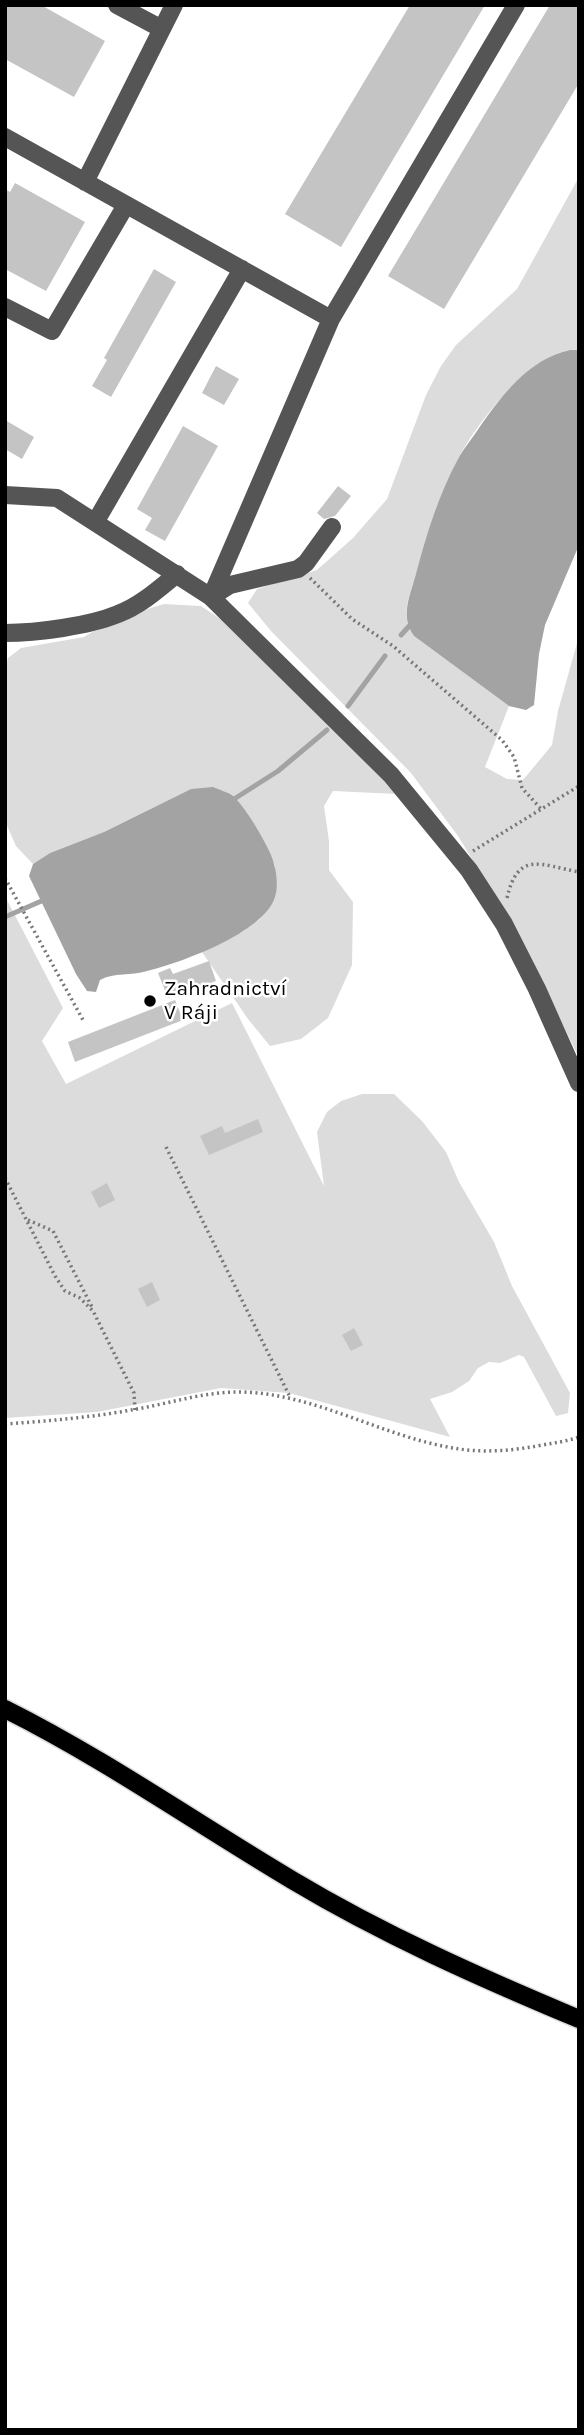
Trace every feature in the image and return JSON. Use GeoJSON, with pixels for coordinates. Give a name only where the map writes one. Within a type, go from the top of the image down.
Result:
{"type":"FeatureCollection","features":[{"type":"Feature","properties":{"kind":"main road"},"geometry":{"type":"LineString","coordinates":[[5,1709],[61,1736],[261,1861],[359,1918],[499,1986],[579,2019]]}},
{"type":"Feature","properties":{"kind":"street"},"geometry":{"type":"LineString","coordinates":[[117,5],[162,29]]}},
{"type":"Feature","properties":{"kind":"street"},"geometry":{"type":"LineString","coordinates":[[85,182],[174,5]]}},
{"type":"Feature","properties":{"kind":"street"},"geometry":{"type":"LineString","coordinates":[[211,597],[331,319],[516,5]]}},
{"type":"Feature","properties":{"kind":"street"},"geometry":{"type":"LineString","coordinates":[[5,138],[331,319]]}},
{"type":"Feature","properties":{"kind":"street"},"geometry":{"type":"LineString","coordinates":[[5,307],[52,331],[127,205]]}},
{"type":"Feature","properties":{"kind":"street"},"geometry":{"type":"LineString","coordinates":[[96,521],[242,269]]}},
{"type":"Feature","properties":{"kind":"street"},"geometry":{"type":"LineString","coordinates":[[5,495],[57,498],[211,597],[391,775],[468,870],[504,924],[537,989],[579,1083]]}},
{"type":"Feature","properties":{"kind":"street"},"geometry":{"type":"LineString","coordinates":[[211,597],[230,585],[300,568],[331,527]]}},
{"type":"Feature","properties":{"kind":"street"},"geometry":{"type":"LineString","coordinates":[[5,633],[70,626],[119,614],[156,592],[177,574]]}},
{"type":"Feature","properties":{"kind":"path"},"geometry":{"type":"LineString","coordinates":[[300,568],[352,618],[393,646],[502,740],[514,757],[522,788],[542,810]]}},
{"type":"Feature","properties":{"kind":"path"},"geometry":{"type":"LineString","coordinates":[[459,859],[579,786]]}},
{"type":"Feature","properties":{"kind":"path"},"geometry":{"type":"LineString","coordinates":[[504,924],[511,880],[521,868],[531,863],[579,872]]}},
{"type":"Feature","properties":{"kind":"path"},"geometry":{"type":"LineString","coordinates":[[5,878],[83,1020]]}},
{"type":"Feature","properties":{"kind":"path"},"geometry":{"type":"LineString","coordinates":[[166,1147],[291,1398]]}},
{"type":"Feature","properties":{"kind":"path"},"geometry":{"type":"LineString","coordinates":[[5,1178],[55,1276],[65,1291],[80,1298],[93,1311]]}},
{"type":"Feature","properties":{"kind":"path"},"geometry":{"type":"LineString","coordinates":[[28,1220],[53,1231],[134,1393],[135,1410]]}},
{"type":"Feature","properties":{"kind":"path"},"geometry":{"type":"LineString","coordinates":[[5,1424],[86,1417],[199,1396],[242,1392],[291,1398],[401,1435],[453,1448],[493,1451],[522,1449],[566,1442],[579,1437]]}},
{"type":"Feature","properties":{"kind":"shaded area"},"geometry":{"type":"Polygon","coordinates":[[[579,177],[579,350],[562,352],[526,374],[477,428],[451,474],[434,515],[409,597],[407,620],[414,636],[509,706],[485,767],[507,779],[523,780],[552,745],[558,711],[579,636],[579,1058],[524,944],[458,836],[411,773],[271,631],[248,603],[257,589],[317,570],[353,538],[387,499],[426,395],[441,366],[456,345],[517,289],[579,177]]]}},
{"type":"Feature","properties":{"kind":"shaded area"},"geometry":{"type":"Polygon","coordinates":[[[570,350],[579,350],[579,545],[545,625],[534,705],[526,710],[509,706],[414,636],[407,620],[407,612],[434,514],[462,451],[497,403],[518,380],[542,361],[570,350]]]}},
{"type":"Feature","properties":{"kind":"shaded area"},"geometry":{"type":"Polygon","coordinates":[[[164,604],[201,606],[240,632],[398,794],[333,791],[324,806],[329,841],[329,870],[353,902],[352,965],[328,1018],[301,1039],[270,1046],[202,952],[242,932],[260,919],[270,906],[275,866],[244,810],[191,789],[104,832],[50,853],[33,864],[16,846],[5,821],[5,671],[8,658],[21,648],[84,637],[111,620],[164,604]]]}},
{"type":"Feature","properties":{"kind":"shaded area"},"geometry":{"type":"Polygon","coordinates":[[[213,787],[238,801],[271,855],[276,870],[277,887],[268,910],[238,934],[199,954],[147,971],[105,978],[100,980],[96,992],[87,991],[76,974],[29,876],[33,864],[50,853],[104,832],[191,789],[213,787]]]}},
{"type":"Feature","properties":{"kind":"shaded area"},"geometry":{"type":"Polygon","coordinates":[[[5,896],[63,1008],[42,1041],[66,1084],[232,1003],[324,1186],[317,1132],[327,1112],[341,1101],[362,1094],[394,1094],[422,1121],[446,1152],[459,1182],[494,1242],[512,1286],[570,1393],[568,1413],[556,1416],[524,1357],[519,1355],[500,1363],[489,1362],[478,1368],[469,1381],[452,1392],[430,1399],[450,1437],[289,1393],[221,1388],[97,1412],[5,1418],[5,896]]]}},
{"type":"Feature","properties":{"kind":"building"},"geometry":{"type":"Polygon","coordinates":[[[5,5],[41,5],[105,41],[74,97],[5,59],[5,5]]]}},
{"type":"Feature","properties":{"kind":"building"},"geometry":{"type":"Polygon","coordinates":[[[410,5],[485,5],[341,247],[285,214],[410,5]]]}},
{"type":"Feature","properties":{"kind":"building"},"geometry":{"type":"Polygon","coordinates":[[[550,5],[579,5],[579,83],[444,309],[388,276],[550,5]]]}},
{"type":"Feature","properties":{"kind":"building"},"geometry":{"type":"Polygon","coordinates":[[[15,183],[85,222],[46,291],[5,269],[5,189],[10,192],[15,183]]]}},
{"type":"Feature","properties":{"kind":"building"},"geometry":{"type":"Polygon","coordinates":[[[154,269],[176,282],[111,397],[92,386],[107,360],[104,358],[154,269]]]}},
{"type":"Feature","properties":{"kind":"building"},"geometry":{"type":"Polygon","coordinates":[[[216,366],[239,379],[224,405],[202,393],[216,366]]]}},
{"type":"Feature","properties":{"kind":"building"},"geometry":{"type":"Polygon","coordinates":[[[5,420],[34,437],[22,459],[5,449],[5,420]]]}},
{"type":"Feature","properties":{"kind":"building"},"geometry":{"type":"Polygon","coordinates":[[[183,426],[218,446],[165,541],[145,530],[152,518],[137,509],[183,426]]]}},
{"type":"Feature","properties":{"kind":"building"},"geometry":{"type":"Polygon","coordinates":[[[338,486],[351,496],[335,516],[324,519],[317,513],[338,486]]]}},
{"type":"Feature","properties":{"kind":"building"},"geometry":{"type":"Polygon","coordinates":[[[209,961],[216,981],[168,998],[158,973],[170,968],[173,974],[209,961]]]}},
{"type":"Feature","properties":{"kind":"building"},"geometry":{"type":"Polygon","coordinates":[[[175,1000],[183,1020],[75,1062],[68,1042],[175,1000]]]}},
{"type":"Feature","properties":{"kind":"building"},"geometry":{"type":"Polygon","coordinates":[[[258,1119],[263,1132],[209,1155],[200,1136],[222,1126],[225,1133],[258,1119]]]}},
{"type":"Feature","properties":{"kind":"building"},"geometry":{"type":"Polygon","coordinates":[[[107,1183],[115,1200],[99,1208],[91,1192],[107,1183]]]}},
{"type":"Feature","properties":{"kind":"building"},"geometry":{"type":"Polygon","coordinates":[[[152,1282],[160,1300],[147,1307],[138,1289],[152,1282]]]}},
{"type":"Feature","properties":{"kind":"building"},"geometry":{"type":"Polygon","coordinates":[[[354,1328],[363,1345],[351,1351],[342,1335],[354,1328]]]}},
{"type":"Feature","properties":{"kind":"waterway"},"geometry":{"type":"LineString","coordinates":[[401,635],[412,623]]}},
{"type":"Feature","properties":{"kind":"waterway"},"geometry":{"type":"LineString","coordinates":[[348,706],[385,656]]}},
{"type":"Feature","properties":{"kind":"waterway"},"geometry":{"type":"LineString","coordinates":[[231,801],[278,771],[327,730]]}},
{"type":"Feature","properties":{"kind":"waterway"},"geometry":{"type":"LineString","coordinates":[[5,917],[46,899]]}},
{"type":"Feature","properties":{"kind":"place","name":"Zahradnictví V Ráji"},"geometry":{"type":"Point","coordinates":[150,1001]}}]}
